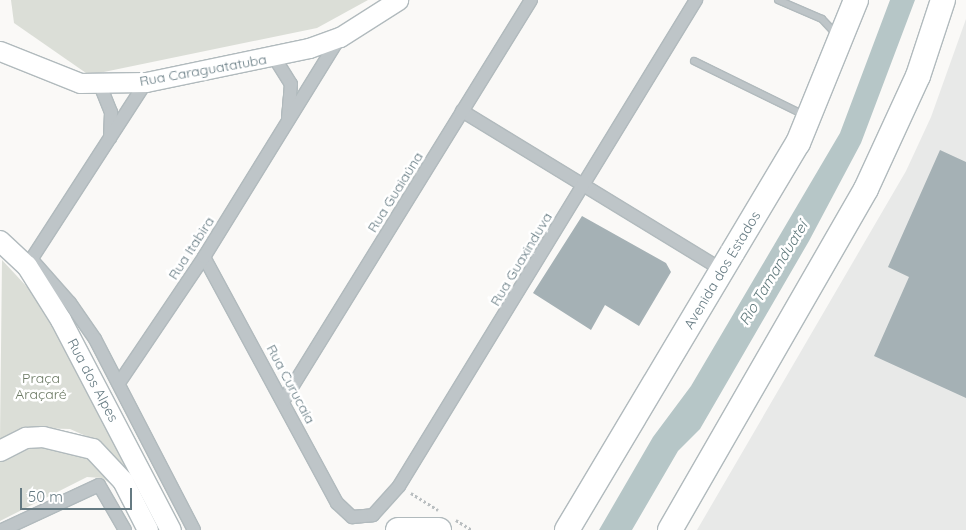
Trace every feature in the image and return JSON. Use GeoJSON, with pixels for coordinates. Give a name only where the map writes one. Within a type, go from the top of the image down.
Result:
{"type":"FeatureCollection","features":[{"type":"Feature","properties":{"kind":"highway","name":"Avenida dos Estados"},"geometry":{"type":"LineString","coordinates":[[567,530],[810,118],[843,41],[856,0]]}},
{"type":"Feature","properties":{"kind":"highway"},"geometry":{"type":"LineString","coordinates":[[670,530],[866,189],[918,76],[943,0]]}},
{"type":"Feature","properties":{"kind":"highway"},"geometry":{"type":"LineString","coordinates":[[398,530],[439,530]]}},
{"type":"Feature","properties":{"kind":"main road","name":"Rua dos Alpes"},"geometry":{"type":"LineString","coordinates":[[0,241],[29,263],[66,328],[171,530]]}},
{"type":"Feature","properties":{"kind":"main road"},"geometry":{"type":"LineString","coordinates":[[0,451],[26,438],[43,437],[93,449],[123,482],[148,530]]}},
{"type":"Feature","properties":{"kind":"street","name":"Rua Caraguatatuba"},"geometry":{"type":"LineString","coordinates":[[0,51],[60,77],[100,85],[146,82],[274,57],[340,36],[398,0]]}},
{"type":"Feature","properties":{"kind":"street","name":"Rua Guaiaúna"},"geometry":{"type":"LineString","coordinates":[[284,400],[531,0]]}},
{"type":"Feature","properties":{"kind":"street","name":"Rua Guaxinduva"},"geometry":{"type":"LineString","coordinates":[[357,518],[380,510],[399,486],[696,0]]}},
{"type":"Feature","properties":{"kind":"street","name":"Rua Itabira"},"geometry":{"type":"LineString","coordinates":[[119,383],[204,257],[286,128],[340,36]]}},
{"type":"Feature","properties":{"kind":"street","name":"Rua Itabira"},"geometry":{"type":"LineString","coordinates":[[274,57],[291,84],[286,128]]}},
{"type":"Feature","properties":{"kind":"street"},"geometry":{"type":"LineString","coordinates":[[29,263],[146,82]]}},
{"type":"Feature","properties":{"kind":"street"},"geometry":{"type":"LineString","coordinates":[[100,85],[111,112],[110,140]]}},
{"type":"Feature","properties":{"kind":"street"},"geometry":{"type":"LineString","coordinates":[[462,111],[722,270]]}},
{"type":"Feature","properties":{"kind":"street","name":"Rua Curucaia"},"geometry":{"type":"LineString","coordinates":[[204,257],[284,400],[337,504],[357,518]]}},
{"type":"Feature","properties":{"kind":"street","name":"Rua dos Alpes"},"geometry":{"type":"LineString","coordinates":[[29,263],[82,319],[119,383],[194,530]]}},
{"type":"Feature","properties":{"kind":"street"},"geometry":{"type":"LineString","coordinates":[[2,530],[99,485],[126,530]]}},
{"type":"Feature","properties":{"kind":"lane"},"geometry":{"type":"LineString","coordinates":[[778,0],[822,19],[843,41]]}},
{"type":"Feature","properties":{"kind":"lane"},"geometry":{"type":"LineString","coordinates":[[694,61],[810,118]]}},
{"type":"Feature","properties":{"kind":"path"},"geometry":{"type":"LineString","coordinates":[[399,486],[472,530]]}},
{"type":"Feature","properties":{"kind":"shaded area"},"geometry":{"type":"Polygon","coordinates":[[[966,19],[966,530],[697,530],[906,171],[931,117],[966,19]]]}},
{"type":"Feature","properties":{"kind":"green space"},"geometry":{"type":"Polygon","coordinates":[[[11,0],[368,0],[317,28],[99,73],[86,73],[14,23],[11,0]]]}},
{"type":"Feature","properties":{"kind":"green space","name":"Praça Araçaré"},"geometry":{"type":"Polygon","coordinates":[[[2,260],[42,303],[131,473],[95,440],[70,429],[30,428],[0,439],[2,260]]]}},
{"type":"Feature","properties":{"kind":"green space"},"geometry":{"type":"Polygon","coordinates":[[[38,445],[92,459],[117,488],[102,478],[87,477],[0,521],[0,461],[38,445]]]}},
{"type":"Feature","properties":{"kind":"water","name":"Rio Tamanduateí"},"geometry":{"type":"Polygon","coordinates":[[[890,0],[915,0],[861,143],[809,241],[700,429],[678,451],[632,530],[599,530],[653,437],[691,386],[840,133],[890,0]]]}},
{"type":"Feature","properties":{"kind":"building"},"geometry":{"type":"Polygon","coordinates":[[[940,150],[966,162],[966,398],[874,356],[909,277],[888,267],[940,150]]]}},
{"type":"Feature","properties":{"kind":"building"},"geometry":{"type":"Polygon","coordinates":[[[582,216],[666,263],[671,272],[639,326],[605,305],[591,330],[533,293],[582,216]]]}}]}
